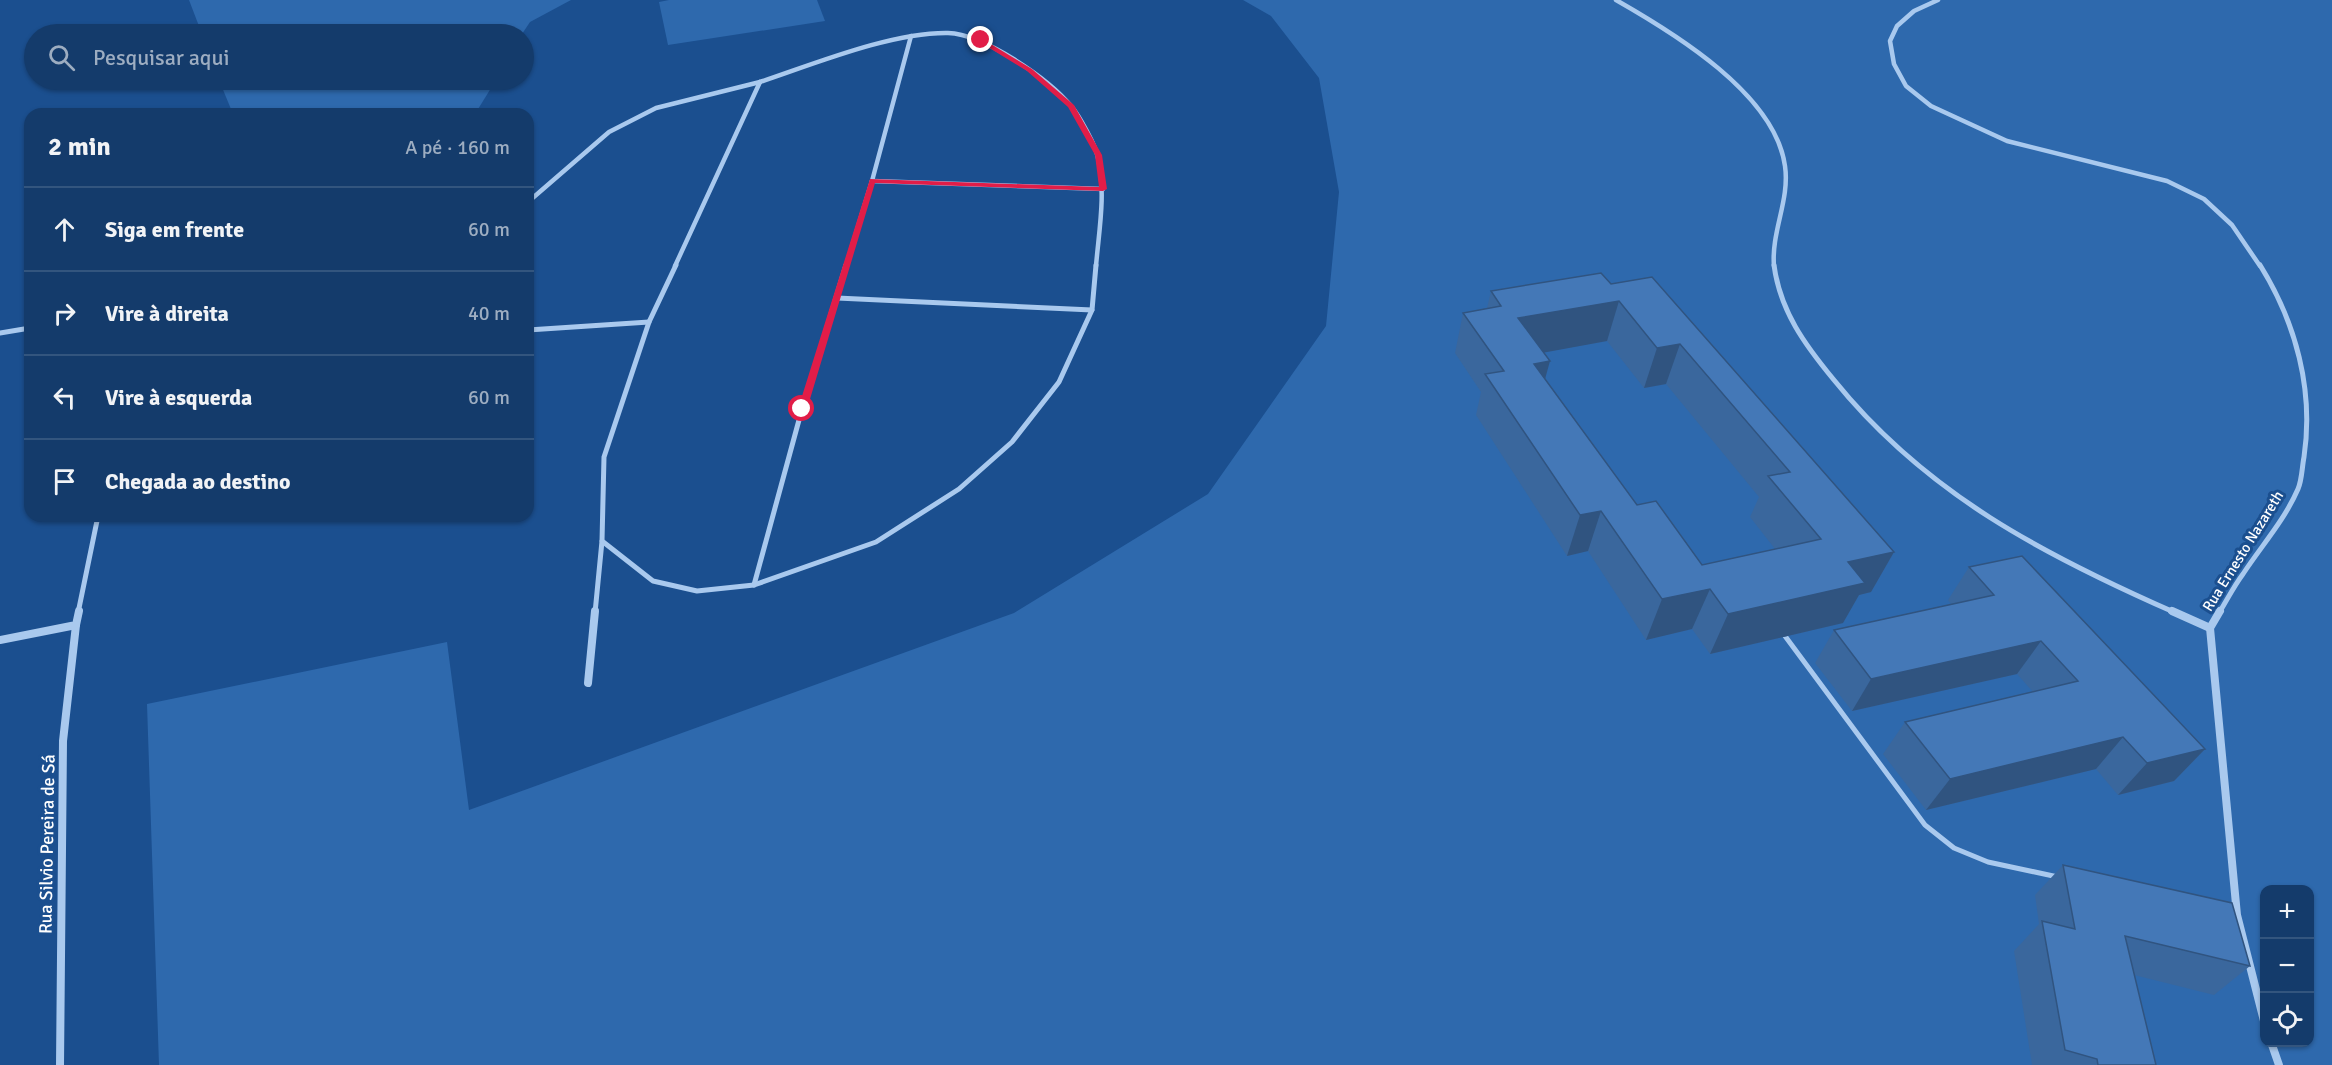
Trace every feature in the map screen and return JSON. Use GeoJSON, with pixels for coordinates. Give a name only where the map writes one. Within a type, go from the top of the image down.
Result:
{"type":"FeatureCollection","features":[{"type":"Feature","properties":{"kind":"street"},"geometry":{"type":"LineString","coordinates":[[1616,0],[1669,31],[1709,62],[1746,96],[1773,132],[1785,164],[1786,187],[1777,219],[1772,252],[1775,278],[1785,311],[1825,369],[1869,422],[1930,477],[2003,528],[2097,578],[2210,628]]}},
{"type":"Feature","properties":{"kind":"street","name":"Rua Ernesto Nazareth"},"geometry":{"type":"LineString","coordinates":[[1938,0],[1914,11],[1897,26],[1890,41],[1894,64],[1906,86],[1931,106],[2007,141],[2168,181],[2204,199],[2232,225],[2249,248],[2271,283],[2293,331],[2304,378],[2308,429],[2299,487],[2276,530],[2243,573],[2210,628],[2237,915],[2260,1001]]}},
{"type":"Feature","properties":{"kind":"street"},"geometry":{"type":"LineString","coordinates":[[534,197],[609,132],[656,108],[760,82],[827,59],[911,36],[950,33],[981,40],[1030,70],[1071,106],[1098,155],[1103,189],[1092,310],[1059,382],[1012,442],[959,489],[876,542],[754,585],[698,591],[653,581],[602,541]]}},
{"type":"Feature","properties":{"kind":"street"},"geometry":{"type":"LineString","coordinates":[[754,585],[802,409],[872,181],[911,36]]}},
{"type":"Feature","properties":{"kind":"street"},"geometry":{"type":"LineString","coordinates":[[588,683],[602,541],[604,457],[649,322],[750,108],[760,82]]}},
{"type":"Feature","properties":{"kind":"street"},"geometry":{"type":"LineString","coordinates":[[872,181],[1103,189]]}},
{"type":"Feature","properties":{"kind":"street"},"geometry":{"type":"LineString","coordinates":[[837,298],[1092,310]]}},
{"type":"Feature","properties":{"kind":"street"},"geometry":{"type":"LineString","coordinates":[[534,330],[649,322]]}},
{"type":"Feature","properties":{"kind":"street"},"geometry":{"type":"LineString","coordinates":[[0,333],[24,329]]}},
{"type":"Feature","properties":{"kind":"street","name":"Rua Silvio Pereira de Sá"},"geometry":{"type":"LineString","coordinates":[[60,1065],[63,741],[76,625],[97,522]]}},
{"type":"Feature","properties":{"kind":"street"},"geometry":{"type":"LineString","coordinates":[[0,640],[76,625]]}},
{"type":"Feature","properties":{"kind":"street"},"geometry":{"type":"LineString","coordinates":[[2273,1047],[2279,1065]]}},
{"type":"Feature","properties":{"kind":"lane"},"geometry":{"type":"LineString","coordinates":[[1785,636],[1925,825],[1954,848],[1988,862],[2067,879]]}},
{"type":"Feature","properties":{"kind":"lane"},"geometry":{"type":"LineString","coordinates":[[2225,913],[2237,915]]}},
{"type":"Feature","properties":{"kind":"shaded area"},"geometry":{"type":"Polygon","coordinates":[[[189,0],[571,0],[529,24],[198,24],[189,0]]]}},
{"type":"Feature","properties":{"kind":"shaded area"},"geometry":{"type":"Polygon","coordinates":[[[669,0],[817,0],[825,21],[668,45],[659,2],[669,0]]]}},
{"type":"Feature","properties":{"kind":"shaded area"},"geometry":{"type":"Polygon","coordinates":[[[1243,0],[2332,0],[2332,1065],[159,1065],[147,704],[447,642],[469,810],[1014,613],[1208,494],[1326,326],[1339,192],[1319,78],[1271,16],[1243,0]]]}},
{"type":"Feature","properties":{"kind":"shaded area"},"geometry":{"type":"Polygon","coordinates":[[[223,90],[490,90],[479,108],[231,108],[223,90]]]}},
{"type":"Feature","properties":{"kind":"building"},"geometry":{"type":"Polygon","coordinates":[[[1601,273],[1611,284],[1652,277],[1894,552],[1848,562],[1865,583],[1728,614],[1710,589],[1662,599],[1601,511],[1580,515],[1485,374],[1504,371],[1463,313],[1501,306],[1491,291],[1601,273]],[[1619,301],[1518,318],[1550,361],[1534,364],[1637,505],[1656,501],[1702,565],[1821,539],[1768,476],[1790,472],[1680,344],[1657,348],[1619,301]]]}},
{"type":"Feature","properties":{"kind":"building"},"geometry":{"type":"Polygon","coordinates":[[[2022,556],[2205,749],[2147,763],[2123,737],[1950,779],[1905,722],[2078,681],[2041,641],[1871,679],[1834,630],[1994,595],[1969,567],[2022,556]]]}},
{"type":"Feature","properties":{"kind":"building"},"geometry":{"type":"Polygon","coordinates":[[[2063,865],[2232,903],[2250,966],[2125,936],[2156,1065],[2098,1065],[2097,1059],[2065,1050],[2042,921],[2075,929],[2063,865]]]}},
{"type":"Feature","properties":{"kind":"route"},"geometry":{"type":"LineString","coordinates":[[802,409],[872,181],[1103,189],[1098,155],[1071,106],[1030,70],[981,40]]}}]}
